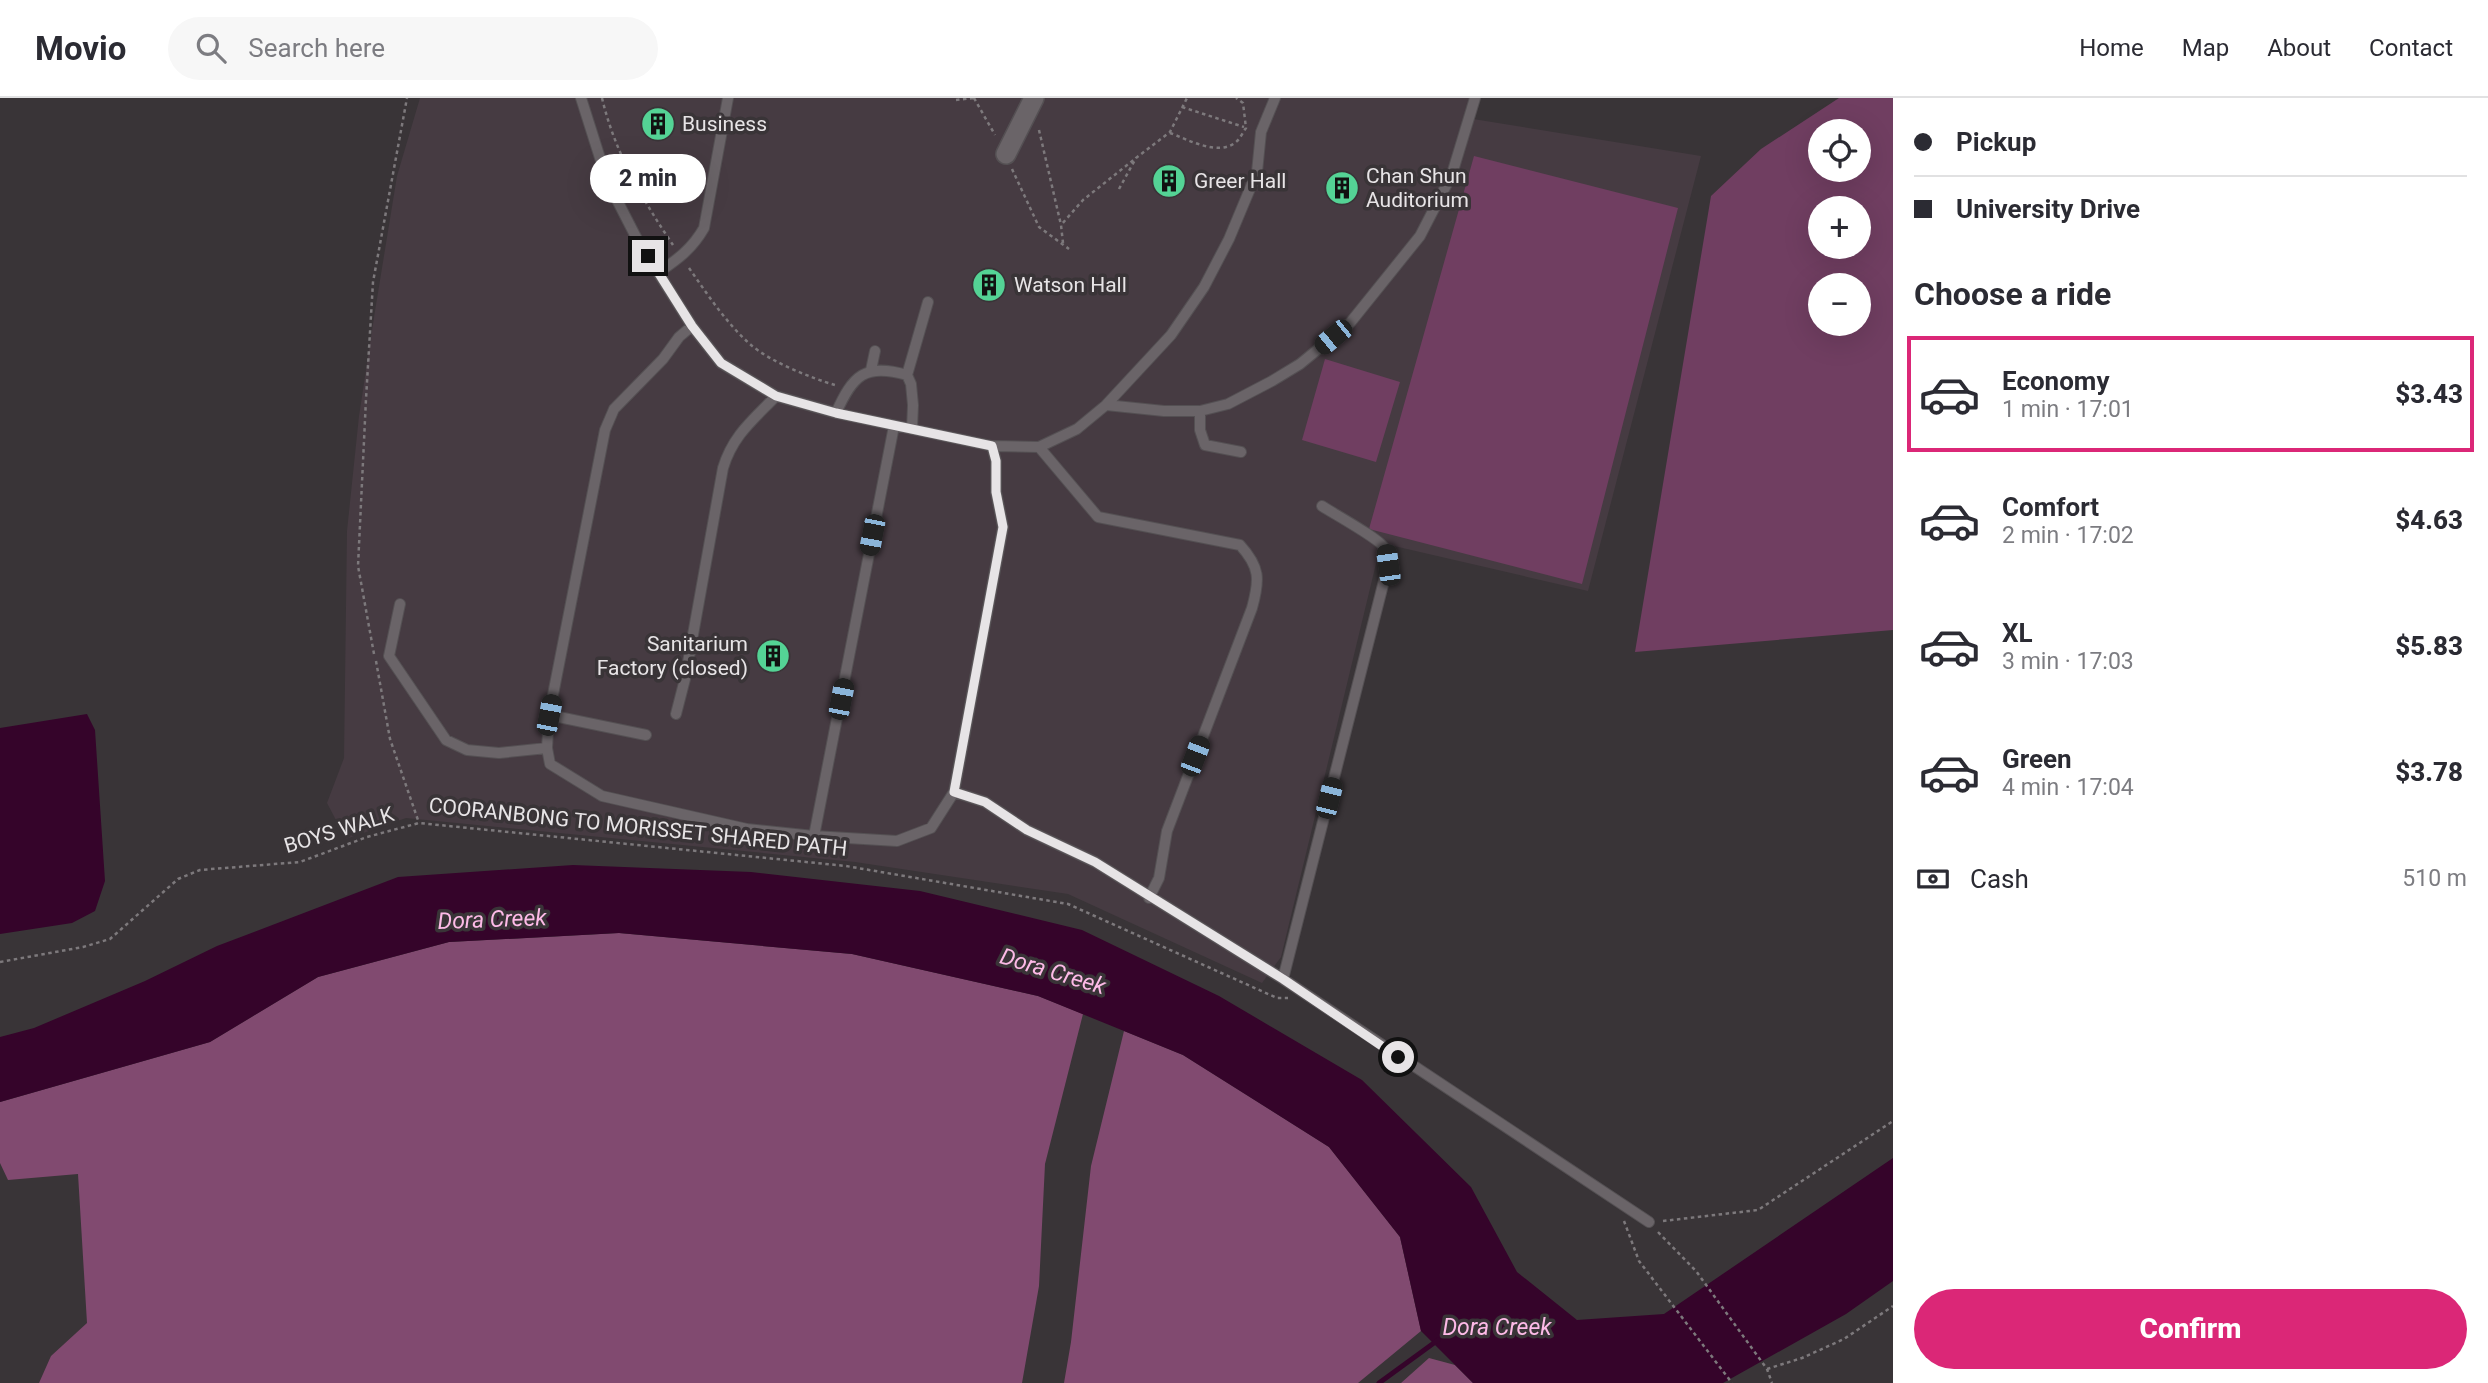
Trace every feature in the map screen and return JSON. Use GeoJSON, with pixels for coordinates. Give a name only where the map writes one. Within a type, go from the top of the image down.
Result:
{"type":"FeatureCollection","features":[{"type":"Feature","properties":{"kind":"street"},"geometry":{"type":"LineString","coordinates":[[1006,154],[1034,100]]}},
{"type":"Feature","properties":{"kind":"lane"},"geometry":{"type":"LineString","coordinates":[[581,98],[600,158],[618,202],[692,326],[721,363],[776,396],[836,413],[992,446],[1039,447],[1077,429],[1106,405],[1171,335],[1204,287],[1229,239],[1257,172],[1261,132],[1275,98]]}},
{"type":"Feature","properties":{"kind":"lane"},"geometry":{"type":"LineString","coordinates":[[659,272],[694,246],[704,228],[727,98]]}},
{"type":"Feature","properties":{"kind":"lane"},"geometry":{"type":"LineString","coordinates":[[1106,405],[1164,411],[1200,411],[1228,404],[1300,364],[1350,323],[1420,236],[1452,174],[1475,98]]}},
{"type":"Feature","properties":{"kind":"lane"},"geometry":{"type":"LineString","coordinates":[[912,429],[913,405],[908,375],[929,302]]}},
{"type":"Feature","properties":{"kind":"lane"},"geometry":{"type":"LineString","coordinates":[[692,326],[614,409],[605,430],[549,715],[547,748],[550,764],[602,796],[747,829],[814,836],[897,841],[931,828],[954,792],[1003,527],[996,492],[996,461],[992,446]]}},
{"type":"Feature","properties":{"kind":"lane"},"geometry":{"type":"LineString","coordinates":[[871,370],[875,351]]}},
{"type":"Feature","properties":{"kind":"lane"},"geometry":{"type":"LineString","coordinates":[[836,413],[847,389],[871,370],[887,369],[908,375]]}},
{"type":"Feature","properties":{"kind":"lane"},"geometry":{"type":"LineString","coordinates":[[676,714],[685,679],[723,468],[729,449],[740,434],[776,396]]}},
{"type":"Feature","properties":{"kind":"lane"},"geometry":{"type":"LineString","coordinates":[[1200,411],[1200,430],[1205,445],[1241,452]]}},
{"type":"Feature","properties":{"kind":"lane"},"geometry":{"type":"LineString","coordinates":[[814,836],[894,426]]}},
{"type":"Feature","properties":{"kind":"lane"},"geometry":{"type":"LineString","coordinates":[[1039,447],[1098,517],[1240,545],[1254,561],[1257,589],[1252,608],[1167,831],[1159,878],[1149,898]]}},
{"type":"Feature","properties":{"kind":"lane"},"geometry":{"type":"LineString","coordinates":[[1283,979],[1388,565],[1385,547],[1373,535],[1359,530],[1322,506]]}},
{"type":"Feature","properties":{"kind":"lane"},"geometry":{"type":"LineString","coordinates":[[400,604],[389,656],[446,740],[467,750],[499,753],[547,748]]}},
{"type":"Feature","properties":{"kind":"lane"},"geometry":{"type":"LineString","coordinates":[[549,715],[646,735]]}},
{"type":"Feature","properties":{"kind":"lane"},"geometry":{"type":"LineString","coordinates":[[954,792],[985,802],[1027,830],[1095,862],[1283,979],[1649,1222]]}},
{"type":"Feature","properties":{"kind":"path","name":"COORANBONG TO MORISSET SHARED PATH"},"geometry":{"type":"LineString","coordinates":[[407,98],[373,282],[358,566],[390,739],[419,823],[846,866],[1069,904],[1277,998],[1311,998]]}},
{"type":"Feature","properties":{"kind":"path"},"geometry":{"type":"LineString","coordinates":[[602,98],[626,167],[644,202],[723,317],[753,346],[781,363],[847,389]]}},
{"type":"Feature","properties":{"kind":"path"},"geometry":{"type":"LineString","coordinates":[[956,100],[974,98],[1006,154],[1039,227],[1069,249]]}},
{"type":"Feature","properties":{"kind":"path"},"geometry":{"type":"LineString","coordinates":[[1061,225],[1083,200],[1170,133],[1187,98]]}},
{"type":"Feature","properties":{"kind":"path"},"geometry":{"type":"LineString","coordinates":[[1170,133],[1212,148],[1236,143],[1246,128],[1243,103],[1236,98]]}},
{"type":"Feature","properties":{"kind":"path"},"geometry":{"type":"LineString","coordinates":[[1034,100],[1063,245]]}},
{"type":"Feature","properties":{"kind":"path"},"geometry":{"type":"LineString","coordinates":[[1182,107],[1261,132]]}},
{"type":"Feature","properties":{"kind":"path"},"geometry":{"type":"LineString","coordinates":[[1119,189],[1136,158]]}},
{"type":"Feature","properties":{"kind":"path","name":"BOYS WALK"},"geometry":{"type":"LineString","coordinates":[[0,962],[83,947],[110,939],[178,879],[200,870],[300,862],[367,837],[419,823]]}},
{"type":"Feature","properties":{"kind":"path"},"geometry":{"type":"LineString","coordinates":[[1649,1222],[1758,1210],[1893,1121]]}},
{"type":"Feature","properties":{"kind":"path"},"geometry":{"type":"LineString","coordinates":[[1617,1202],[1639,1261],[1732,1383]]}},
{"type":"Feature","properties":{"kind":"path"},"geometry":{"type":"LineString","coordinates":[[1649,1222],[1696,1271],[1767,1368],[1772,1383]]}},
{"type":"Feature","properties":{"kind":"path"},"geometry":{"type":"LineString","coordinates":[[1767,1368],[1802,1358],[1844,1339],[1893,1306]]}},
{"type":"Feature","properties":{"kind":"shaded area"},"geometry":{"type":"Polygon","coordinates":[[[420,98],[1470,98],[1467,118],[1701,156],[1588,591],[1381,543],[1281,957],[1262,983],[1068,894],[855,862],[406,818],[346,839],[327,803],[344,758],[347,531],[359,416],[397,176],[420,98]]]}},
{"type":"Feature","properties":{"kind":"shaded area"},"geometry":{"type":"Polygon","coordinates":[[[1839,98],[1893,98],[1893,630],[1635,652],[1711,196],[1761,149],[1839,98]]]}},
{"type":"Feature","properties":{"kind":"shaded area"},"geometry":{"type":"Polygon","coordinates":[[[1474,156],[1678,208],[1582,584],[1369,529],[1474,156]]]}},
{"type":"Feature","properties":{"kind":"shaded area"},"geometry":{"type":"Polygon","coordinates":[[[1325,359],[1400,382],[1376,462],[1302,440],[1325,359]]]}},
{"type":"Feature","properties":{"kind":"shaded area"},"geometry":{"type":"Polygon","coordinates":[[[619,933],[852,954],[1038,996],[1083,1014],[1045,1164],[1039,1286],[1022,1383],[39,1383],[51,1356],[87,1323],[78,1174],[8,1180],[0,1163],[0,1102],[210,1042],[318,977],[449,942],[619,933]]]}},
{"type":"Feature","properties":{"kind":"shaded area"},"geometry":{"type":"Polygon","coordinates":[[[1124,1031],[1183,1055],[1329,1147],[1400,1237],[1421,1331],[1358,1383],[1064,1383],[1091,1166],[1124,1031]]]}},
{"type":"Feature","properties":{"kind":"shaded area"},"geometry":{"type":"Polygon","coordinates":[[[1429,1358],[1455,1365],[1473,1383],[1401,1383],[1429,1358]]]}},
{"type":"Feature","properties":{"kind":"water"},"geometry":{"type":"Polygon","coordinates":[[[87,714],[95,730],[105,881],[95,911],[72,923],[0,934],[0,728],[87,714]]]}},
{"type":"Feature","properties":{"kind":"water","name":"Dora Creek"},"geometry":{"type":"Polygon","coordinates":[[[573,865],[751,872],[920,891],[1082,930],[1219,996],[1362,1080],[1471,1187],[1517,1272],[1577,1320],[1664,1314],[1893,1158],[1893,1281],[1846,1314],[1723,1383],[1473,1383],[1421,1331],[1400,1237],[1329,1147],[1183,1055],[1038,996],[852,954],[619,933],[449,942],[318,977],[210,1042],[0,1102],[0,1037],[34,1028],[145,981],[217,946],[398,877],[573,865]]]}},
{"type":"Feature","properties":{"kind":"waterway"},"geometry":{"type":"LineString","coordinates":[[1379,1383],[1438,1340]]}},
{"type":"Feature","properties":{"kind":"place","name":"Business"},"geometry":{"type":"Point","coordinates":[658,124]}},
{"type":"Feature","properties":{"kind":"place","name":"Greer Hall"},"geometry":{"type":"Point","coordinates":[1169,181]}},
{"type":"Feature","properties":{"kind":"place","name":"Chan Shun Auditorium"},"geometry":{"type":"Point","coordinates":[1342,188]}},
{"type":"Feature","properties":{"kind":"place","name":"Watson Hall"},"geometry":{"type":"Point","coordinates":[989,285]}},
{"type":"Feature","properties":{"kind":"place","name":"Sanitarium Factory (closed)"},"geometry":{"type":"Point","coordinates":[773,656]}},
{"type":"Feature","properties":{"kind":"route"},"geometry":{"type":"LineString","coordinates":[[648,256],[692,326],[721,363],[776,396],[836,413],[992,446],[996,461],[996,492],[1003,527],[954,792],[985,802],[1027,830],[1095,862],[1283,979],[1398,1057]]}}]}
